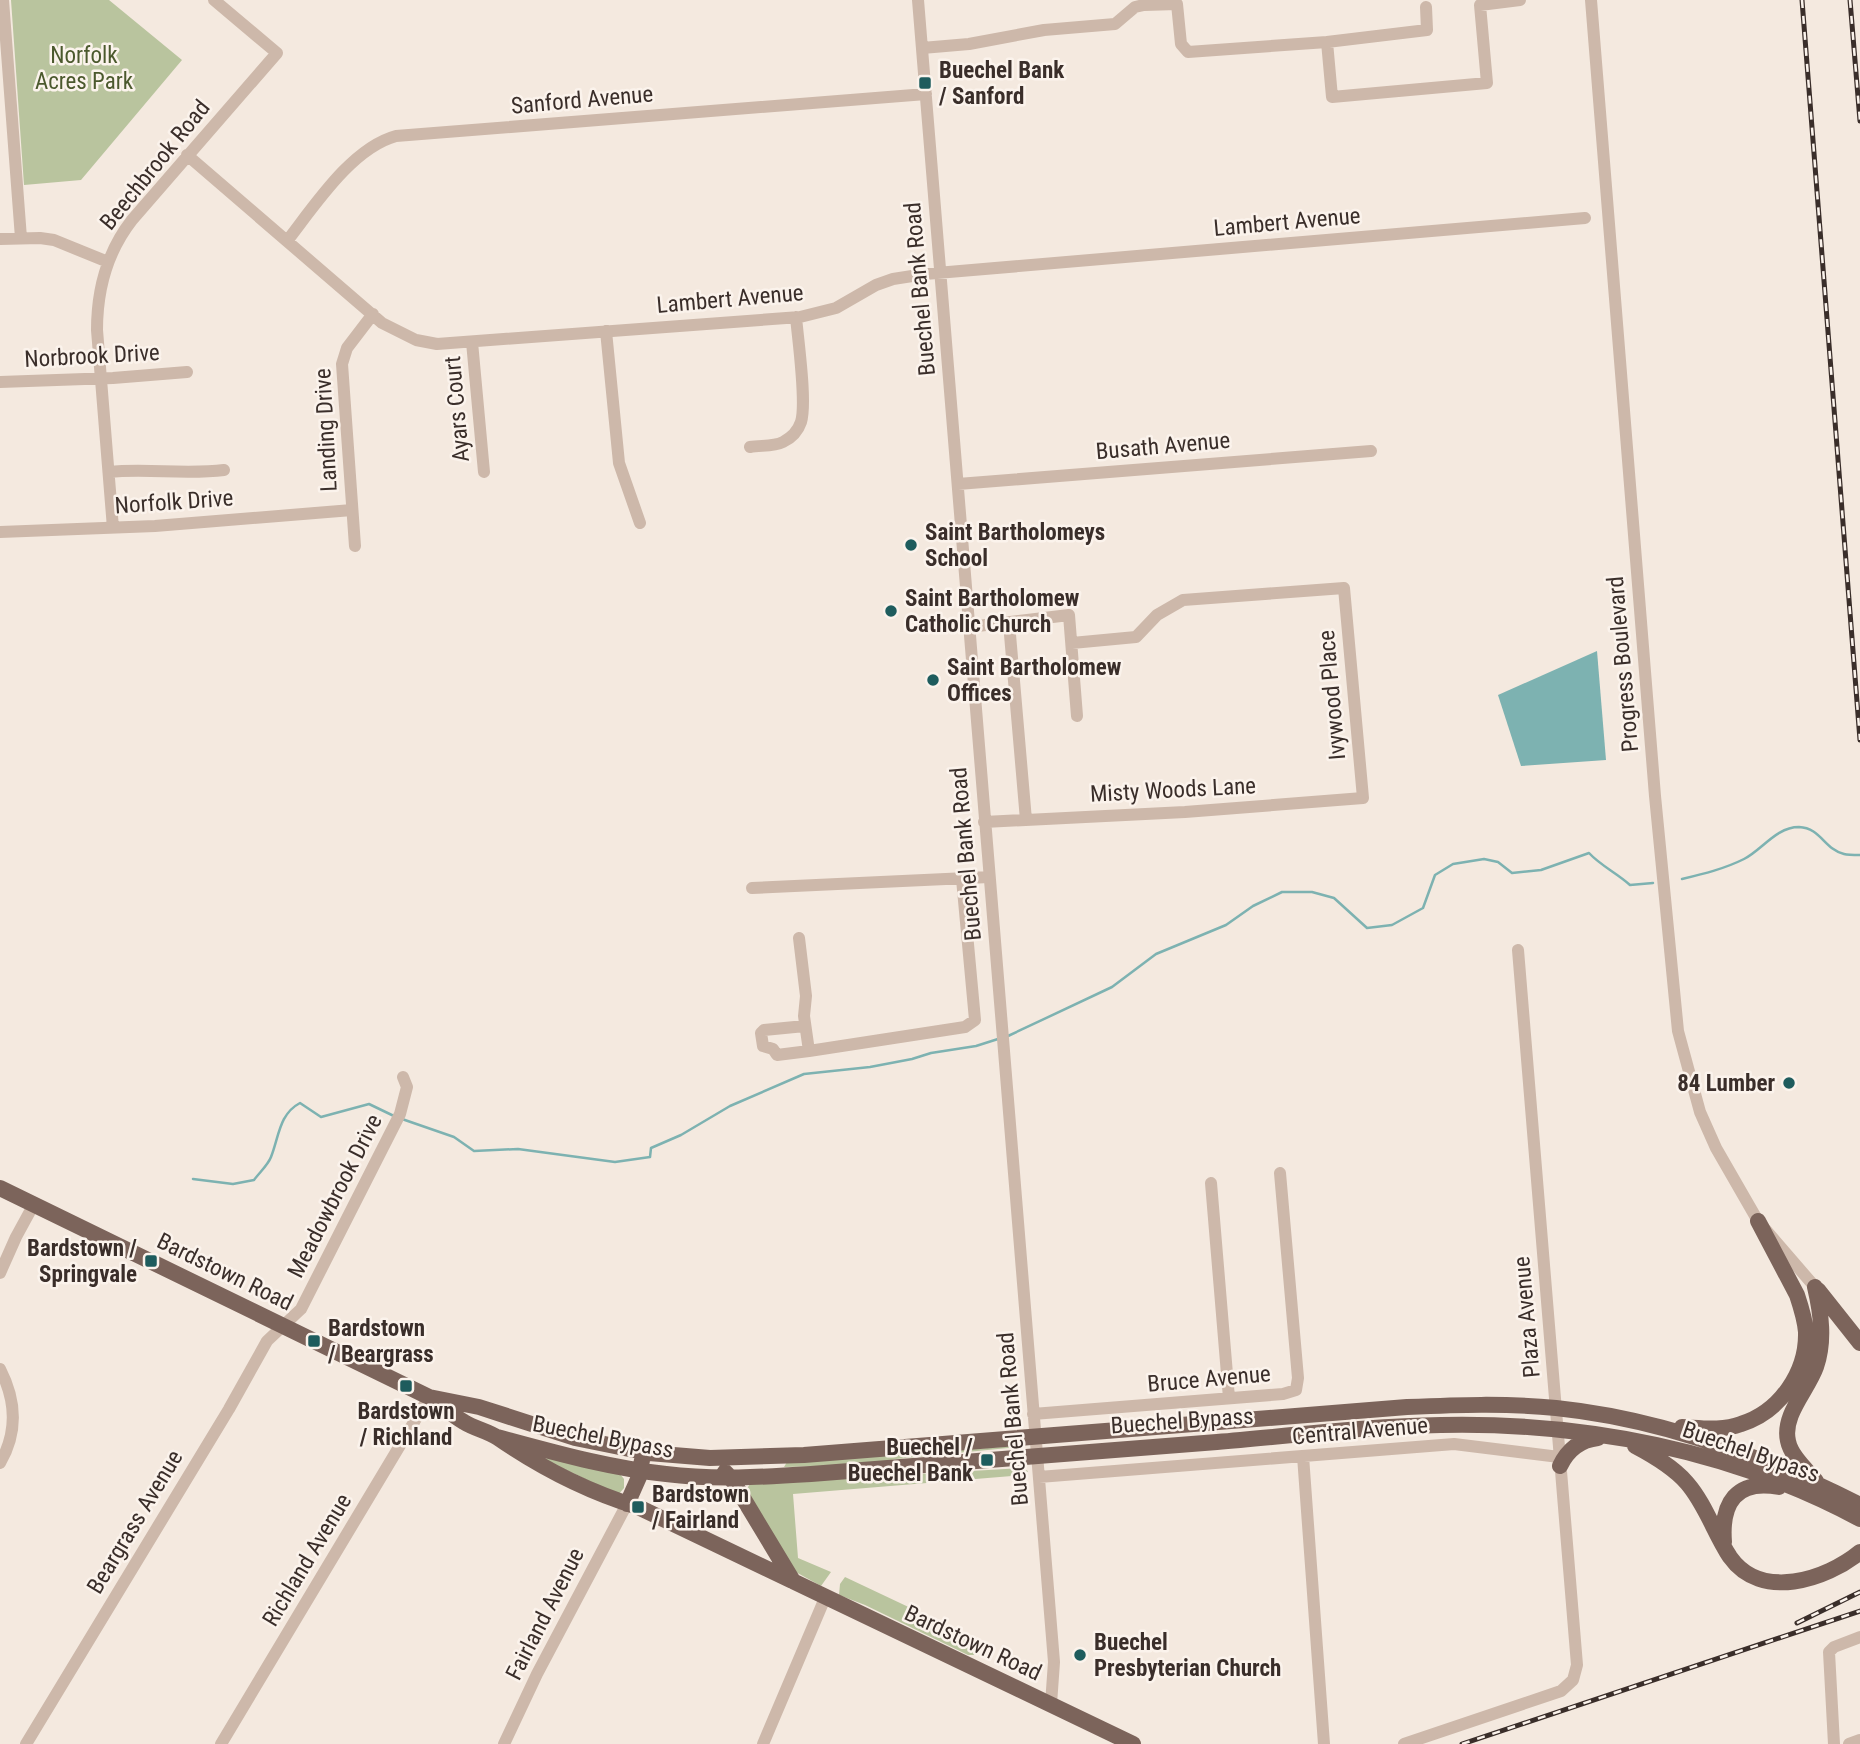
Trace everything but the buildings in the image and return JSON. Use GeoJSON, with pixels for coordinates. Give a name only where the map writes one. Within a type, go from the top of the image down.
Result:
{"type":"FeatureCollection","features":[{"type":"Feature","properties":{"kind":"main road","name":"Bardstown Road"},"geometry":{"type":"LineString","coordinates":[[0,1188],[429,1397],[472,1426],[497,1437],[509,1448],[540,1464],[1133,1744]]}},
{"type":"Feature","properties":{"kind":"main road"},"geometry":{"type":"LineString","coordinates":[[1660,1427],[1712,1429],[1742,1424],[1772,1407],[1786,1393],[1799,1369],[1806,1332],[1801,1307],[1758,1222]]}},
{"type":"Feature","properties":{"kind":"main road"},"geometry":{"type":"LineString","coordinates":[[1815,1287],[1860,1343]]}},
{"type":"Feature","properties":{"kind":"main road"},"geometry":{"type":"LineString","coordinates":[[1815,1287],[1821,1324],[1819,1355],[1813,1374],[1790,1417],[1787,1434],[1793,1453],[1819,1484]]}},
{"type":"Feature","properties":{"kind":"main road","name":"Bardstown Road"},"geometry":{"type":"LineString","coordinates":[[429,1397],[479,1407],[575,1438],[645,1452]]}},
{"type":"Feature","properties":{"kind":"main road","name":"Buechel Bypass"},"geometry":{"type":"LineString","coordinates":[[497,1437],[586,1460],[640,1470],[731,1478],[915,1466],[1036,1446],[1418,1407],[1489,1405],[1556,1408],[1660,1427],[1717,1444],[1819,1484],[1859,1514]]}},
{"type":"Feature","properties":{"kind":"main road"},"geometry":{"type":"LineString","coordinates":[[472,1426],[479,1407]]}},
{"type":"Feature","properties":{"kind":"main road","name":"Buechel Bypass"},"geometry":{"type":"LineString","coordinates":[[645,1452],[710,1458],[780,1456],[1036,1446],[1428,1425],[1506,1425],[1617,1437],[1706,1457],[1770,1478],[1859,1514]]}},
{"type":"Feature","properties":{"kind":"main road"},"geometry":{"type":"LineString","coordinates":[[1559,1461],[1577,1444],[1591,1439],[1617,1437],[1664,1462],[1687,1482],[1703,1505],[1715,1533],[1730,1556],[1742,1568],[1759,1578],[1776,1582],[1796,1582],[1817,1577],[1844,1564],[1860,1552]]}},
{"type":"Feature","properties":{"kind":"main road"},"geometry":{"type":"LineString","coordinates":[[626,1504],[645,1452]]}},
{"type":"Feature","properties":{"kind":"main road"},"geometry":{"type":"LineString","coordinates":[[710,1458],[731,1478],[795,1583]]}},
{"type":"Feature","properties":{"kind":"main road"},"geometry":{"type":"LineString","coordinates":[[1724,1545],[1724,1514],[1738,1493],[1765,1485],[1804,1493]]}},
{"type":"Feature","properties":{"kind":"street"},"geometry":{"type":"LineString","coordinates":[[3,0],[6,120],[21,238]]}},
{"type":"Feature","properties":{"kind":"street","name":"Beechbrook Road"},"geometry":{"type":"LineString","coordinates":[[114,528],[100,379],[97,303],[108,262],[124,229],[277,53],[214,0]]}},
{"type":"Feature","properties":{"kind":"street","name":"Buechel Bank Road"},"geometry":{"type":"LineString","coordinates":[[918,0],[1054,1662],[1051,1704]]}},
{"type":"Feature","properties":{"kind":"street"},"geometry":{"type":"LineString","coordinates":[[1327,41],[1332,97],[1487,83],[1480,5],[1520,0]]}},
{"type":"Feature","properties":{"kind":"street","name":"Progress Boulevard"},"geometry":{"type":"LineString","coordinates":[[1591,0],[1649,727],[1675,1005],[1688,1071],[1700,1112],[1722,1160],[1758,1222],[1815,1287]]}},
{"type":"Feature","properties":{"kind":"street"},"geometry":{"type":"LineString","coordinates":[[922,48],[968,44],[1044,30],[1115,24],[1135,7],[1177,4],[1181,44],[1188,52],[1327,41],[1427,30],[1426,7]]}},
{"type":"Feature","properties":{"kind":"street","name":"Sanford Avenue"},"geometry":{"type":"LineString","coordinates":[[287,240],[354,161],[373,145],[396,136],[926,94]]}},
{"type":"Feature","properties":{"kind":"street","name":"Lambert Avenue"},"geometry":{"type":"LineString","coordinates":[[187,155],[382,323],[416,340],[437,344],[796,317],[836,307],[876,285],[893,279],[940,273],[1585,218]]}},
{"type":"Feature","properties":{"kind":"street"},"geometry":{"type":"LineString","coordinates":[[0,239],[54,240],[108,262]]}},
{"type":"Feature","properties":{"kind":"street","name":"Landing Drive"},"geometry":{"type":"LineString","coordinates":[[355,546],[342,364],[347,348],[373,314]]}},
{"type":"Feature","properties":{"kind":"street"},"geometry":{"type":"LineString","coordinates":[[750,447],[785,441],[800,424],[803,401],[796,317]]}},
{"type":"Feature","properties":{"kind":"street"},"geometry":{"type":"LineString","coordinates":[[606,331],[618,463],[640,523]]}},
{"type":"Feature","properties":{"kind":"street","name":"Ayars Court"},"geometry":{"type":"LineString","coordinates":[[472,342],[484,472]]}},
{"type":"Feature","properties":{"kind":"street","name":"Norbrook Drive"},"geometry":{"type":"LineString","coordinates":[[0,382],[100,379],[187,372]]}},
{"type":"Feature","properties":{"kind":"street","name":"Busath Avenue"},"geometry":{"type":"LineString","coordinates":[[958,484],[1371,451]]}},
{"type":"Feature","properties":{"kind":"street"},"geometry":{"type":"LineString","coordinates":[[109,472],[134,470],[197,473],[224,470]]}},
{"type":"Feature","properties":{"kind":"street","name":"Norfolk Drive"},"geometry":{"type":"LineString","coordinates":[[0,532],[114,528],[352,510]]}},
{"type":"Feature","properties":{"kind":"street","name":"Ivywood Place"},"geometry":{"type":"LineString","coordinates":[[1072,643],[1136,637],[1157,615],[1182,600],[1344,588],[1363,799]]}},
{"type":"Feature","properties":{"kind":"street"},"geometry":{"type":"LineString","coordinates":[[969,627],[1069,615],[1077,716]]}},
{"type":"Feature","properties":{"kind":"street"},"geometry":{"type":"LineString","coordinates":[[1009,623],[1026,820]]}},
{"type":"Feature","properties":{"kind":"street","name":"Misty Woods Lane"},"geometry":{"type":"LineString","coordinates":[[984,822],[1185,812],[1363,799]]}},
{"type":"Feature","properties":{"kind":"street"},"geometry":{"type":"LineString","coordinates":[[752,888],[989,877]]}},
{"type":"Feature","properties":{"kind":"street"},"geometry":{"type":"LineString","coordinates":[[805,1026],[764,1030],[761,1033],[763,1046],[773,1049],[776,1055],[809,1051],[965,1027],[975,1020],[962,879]]}},
{"type":"Feature","properties":{"kind":"street"},"geometry":{"type":"LineString","coordinates":[[799,938],[809,1051]]}},
{"type":"Feature","properties":{"kind":"street","name":"Plaza Avenue"},"geometry":{"type":"LineString","coordinates":[[1404,1744],[1561,1691],[1573,1680],[1577,1665],[1518,950]]}},
{"type":"Feature","properties":{"kind":"street","name":"Meadowbrook Drive"},"geometry":{"type":"LineString","coordinates":[[283,1325],[300,1309],[391,1133],[400,1114],[407,1087],[403,1077]]}},
{"type":"Feature","properties":{"kind":"street","name":"Bruce Avenue"},"geometry":{"type":"LineString","coordinates":[[1033,1414],[1292,1393],[1297,1386],[1280,1173]]}},
{"type":"Feature","properties":{"kind":"street"},"geometry":{"type":"LineString","coordinates":[[1211,1183],[1229,1398]]}},
{"type":"Feature","properties":{"kind":"street"},"geometry":{"type":"LineString","coordinates":[[0,1273],[34,1204]]}},
{"type":"Feature","properties":{"kind":"street","name":"Beargrass Avenue"},"geometry":{"type":"LineString","coordinates":[[26,1744],[229,1409],[267,1341],[283,1325]]}},
{"type":"Feature","properties":{"kind":"street"},"geometry":{"type":"LineString","coordinates":[[0,1369],[12,1397],[14,1416],[10,1441],[0,1463]]}},
{"type":"Feature","properties":{"kind":"street","name":"Richland Avenue"},"geometry":{"type":"LineString","coordinates":[[221,1744],[429,1397]]}},
{"type":"Feature","properties":{"kind":"street","name":"Central Avenue"},"geometry":{"type":"LineString","coordinates":[[1039,1477],[1454,1444],[1559,1461]]}},
{"type":"Feature","properties":{"kind":"street"},"geometry":{"type":"LineString","coordinates":[[779,1476],[780,1456]]}},
{"type":"Feature","properties":{"kind":"street"},"geometry":{"type":"LineString","coordinates":[[1303,1456],[1324,1744]]}},
{"type":"Feature","properties":{"kind":"street","name":"Fairland Avenue"},"geometry":{"type":"LineString","coordinates":[[504,1744],[542,1663],[626,1504]]}},
{"type":"Feature","properties":{"kind":"street"},"geometry":{"type":"LineString","coordinates":[[764,1744],[825,1598]]}},
{"type":"Feature","properties":{"kind":"street"},"geometry":{"type":"LineString","coordinates":[[1834,1744],[1829,1653],[1837,1645],[1860,1637]]}},
{"type":"Feature","properties":{"kind":"street"},"geometry":{"type":"LineString","coordinates":[[1849,1744],[1860,1740]]}},
{"type":"Feature","properties":{"kind":"green space","name":"Norfolk Acres Park"},"geometry":{"type":"Polygon","coordinates":[[[11,0],[109,0],[182,60],[81,180],[24,185],[11,0]]]}},
{"type":"Feature","properties":{"kind":"green space"},"geometry":{"type":"Polygon","coordinates":[[[1019,1447],[896,1459],[867,1465],[784,1467],[787,1462],[1019,1447]]]}},
{"type":"Feature","properties":{"kind":"green space"},"geometry":{"type":"Polygon","coordinates":[[[544,1459],[620,1474],[624,1479],[624,1488],[618,1495],[544,1459]]]}},
{"type":"Feature","properties":{"kind":"green space"},"geometry":{"type":"Polygon","coordinates":[[[1021,1468],[1028,1471],[1025,1475],[793,1494],[798,1558],[831,1572],[821,1586],[794,1571],[746,1490],[750,1484],[1021,1468]]]}},
{"type":"Feature","properties":{"kind":"green space"},"geometry":{"type":"Polygon","coordinates":[[[845,1577],[972,1637],[977,1651],[974,1655],[968,1655],[839,1595],[840,1584],[845,1577]]]}},
{"type":"Feature","properties":{"kind":"water"},"geometry":{"type":"Polygon","coordinates":[[[1597,651],[1606,760],[1521,766],[1498,695],[1597,651]]]}},
{"type":"Feature","properties":{"kind":"waterway"},"geometry":{"type":"LineString","coordinates":[[1682,879],[1744,859],[1776,835],[1791,828],[1806,828],[1837,851],[1860,855]]}},
{"type":"Feature","properties":{"kind":"waterway"},"geometry":{"type":"LineString","coordinates":[[1008,1036],[1112,987],[1156,954],[1226,925],[1253,906],[1282,892],[1312,892],[1334,898],[1367,928],[1392,925],[1423,908],[1435,875],[1453,864],[1484,859],[1498,862],[1512,873],[1541,870],[1589,853],[1630,885],[1653,883]]}},
{"type":"Feature","properties":{"kind":"waterway"},"geometry":{"type":"LineString","coordinates":[[402,1119],[454,1137],[474,1151],[518,1149],[615,1162],[650,1157],[651,1148],[681,1135],[730,1106],[804,1074],[870,1067],[976,1046],[998,1039]]}},
{"type":"Feature","properties":{"kind":"waterway"},"geometry":{"type":"LineString","coordinates":[[193,1179],[233,1184],[254,1180],[270,1160],[288,1113],[300,1103],[321,1117],[369,1104],[396,1117]]}},
{"type":"Feature","properties":{"kind":"railway"},"geometry":{"type":"LineString","coordinates":[[1802,0],[1860,740]]}},
{"type":"Feature","properties":{"kind":"railway"},"geometry":{"type":"LineString","coordinates":[[1850,0],[1860,121]]}},
{"type":"Feature","properties":{"kind":"railway"},"geometry":{"type":"LineString","coordinates":[[1797,1623],[1860,1592]]}},
{"type":"Feature","properties":{"kind":"railway"},"geometry":{"type":"LineString","coordinates":[[1462,1744],[1860,1611]]}},
{"type":"Feature","properties":{"kind":"place","name":"Buechel Bank / Sanford"},"geometry":{"type":"Point","coordinates":[925,83]}},
{"type":"Feature","properties":{"kind":"place","name":"Saint Bartholomeys School"},"geometry":{"type":"Point","coordinates":[911,545]}},
{"type":"Feature","properties":{"kind":"place","name":"Saint Bartholomew Catholic Church"},"geometry":{"type":"Point","coordinates":[891,611]}},
{"type":"Feature","properties":{"kind":"place","name":"Saint Bartholomew Offices"},"geometry":{"type":"Point","coordinates":[933,680]}},
{"type":"Feature","properties":{"kind":"place","name":"84 Lumber"},"geometry":{"type":"Point","coordinates":[1789,1083]}},
{"type":"Feature","properties":{"kind":"place","name":"Bardstown / Springvale"},"geometry":{"type":"Point","coordinates":[151,1261]}},
{"type":"Feature","properties":{"kind":"place","name":"Bardstown / Beargrass"},"geometry":{"type":"Point","coordinates":[314,1341]}},
{"type":"Feature","properties":{"kind":"place","name":"Bardstown / Richland"},"geometry":{"type":"Point","coordinates":[406,1386]}},
{"type":"Feature","properties":{"kind":"place","name":"Buechel / Buechel Bank"},"geometry":{"type":"Point","coordinates":[987,1460]}},
{"type":"Feature","properties":{"kind":"place","name":"Bardstown / Fairland"},"geometry":{"type":"Point","coordinates":[638,1507]}},
{"type":"Feature","properties":{"kind":"place","name":"Buechel Presbyterian Church"},"geometry":{"type":"Point","coordinates":[1080,1655]}}]}
